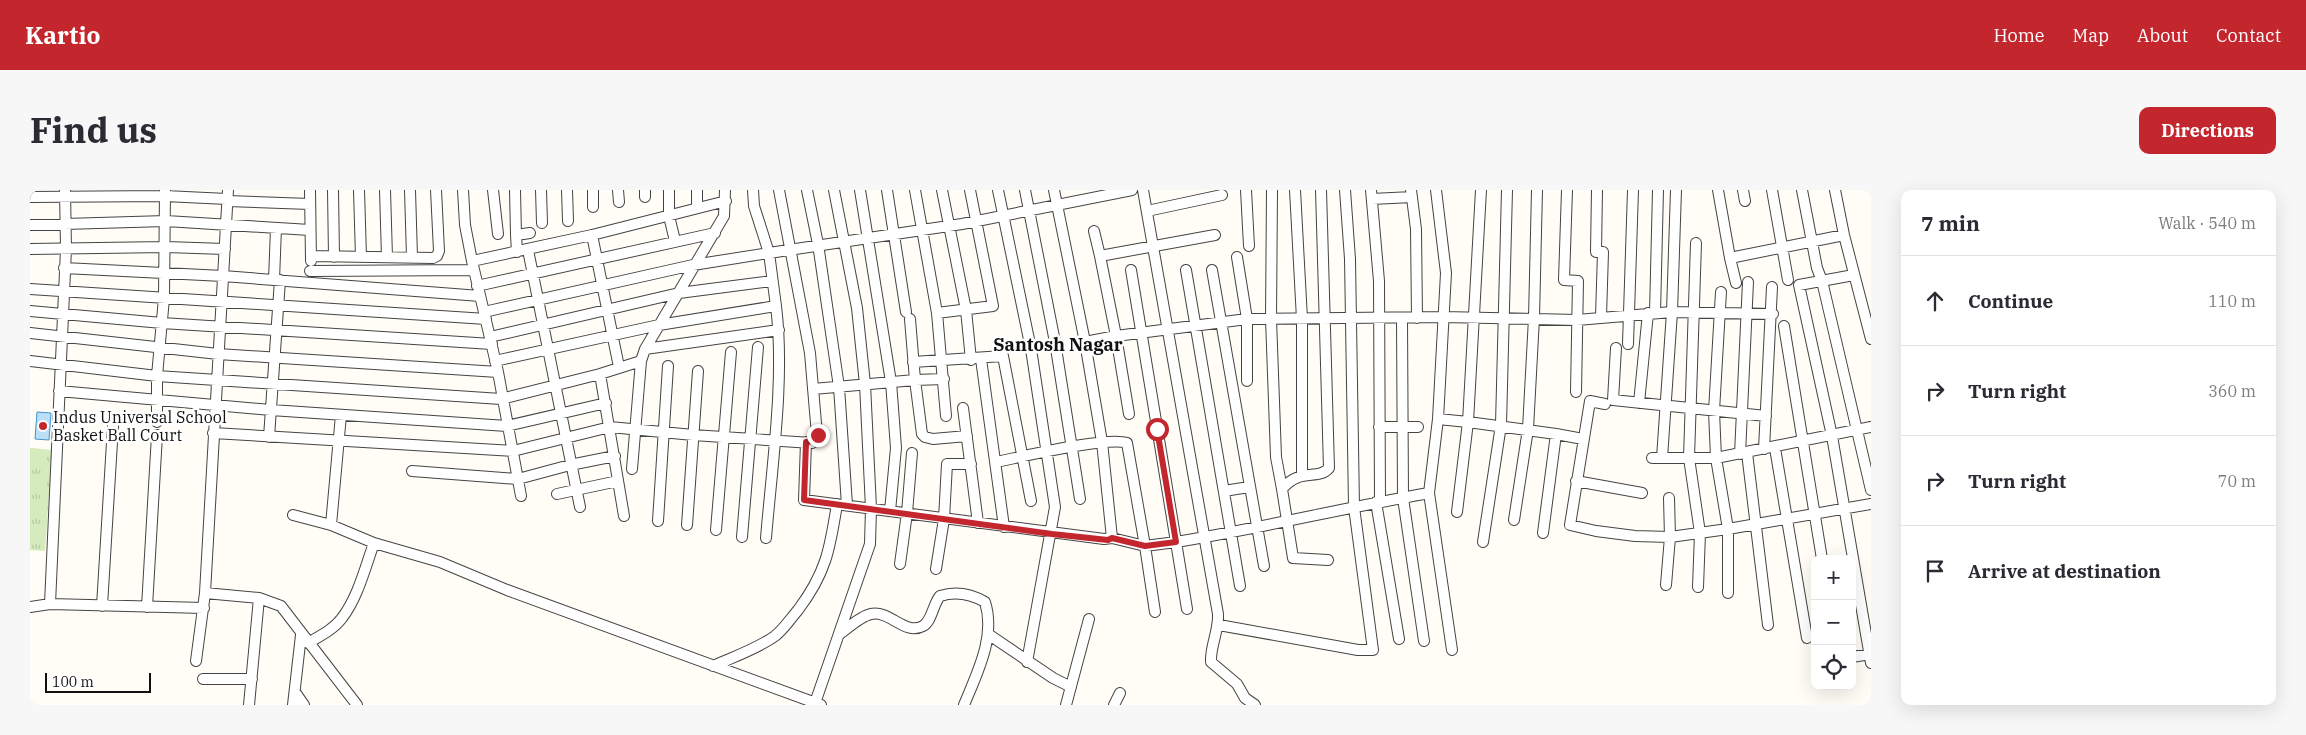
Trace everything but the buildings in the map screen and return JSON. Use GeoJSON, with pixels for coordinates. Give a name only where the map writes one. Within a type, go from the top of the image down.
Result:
{"type":"FeatureCollection","features":[{"type":"Feature","properties":{"kind":"street"},"geometry":{"type":"LineString","coordinates":[[309,282],[311,256],[310,190]]}},
{"type":"Feature","properties":{"kind":"street"},"geometry":{"type":"LineString","coordinates":[[333,190],[334,257]]}},
{"type":"Feature","properties":{"kind":"street"},"geometry":{"type":"LineString","coordinates":[[359,190],[361,257]]}},
{"type":"Feature","properties":{"kind":"street"},"geometry":{"type":"LineString","coordinates":[[385,190],[387,257]]}},
{"type":"Feature","properties":{"kind":"street"},"geometry":{"type":"LineString","coordinates":[[410,190],[412,257]]}},
{"type":"Feature","properties":{"kind":"street"},"geometry":{"type":"LineString","coordinates":[[311,256],[433,258],[438,253],[436,190]]}},
{"type":"Feature","properties":{"kind":"street"},"geometry":{"type":"LineString","coordinates":[[463,190],[465,225],[478,291],[491,341],[521,496]]}},
{"type":"Feature","properties":{"kind":"street"},"geometry":{"type":"LineString","coordinates":[[493,190],[498,234]]}},
{"type":"Feature","properties":{"kind":"street"},"geometry":{"type":"LineString","coordinates":[[515,190],[517,252]]}},
{"type":"Feature","properties":{"kind":"street"},"geometry":{"type":"LineString","coordinates":[[541,190],[542,223]]}},
{"type":"Feature","properties":{"kind":"street"},"geometry":{"type":"LineString","coordinates":[[567,190],[568,221]]}},
{"type":"Feature","properties":{"kind":"street"},"geometry":{"type":"LineString","coordinates":[[593,190],[593,207]]}},
{"type":"Feature","properties":{"kind":"street"},"geometry":{"type":"LineString","coordinates":[[618,190],[619,202]]}},
{"type":"Feature","properties":{"kind":"street"},"geometry":{"type":"LineString","coordinates":[[669,190],[670,216],[675,241]]}},
{"type":"Feature","properties":{"kind":"street"},"geometry":{"type":"LineString","coordinates":[[696,190],[697,208]]}},
{"type":"Feature","properties":{"kind":"street"},"geometry":{"type":"LineString","coordinates":[[632,469],[640,361],[693,265],[724,216],[725,190]]}},
{"type":"Feature","properties":{"kind":"street"},"geometry":{"type":"LineString","coordinates":[[753,190],[754,206],[769,253],[779,330],[775,440],[766,538]]}},
{"type":"Feature","properties":{"kind":"street"},"geometry":{"type":"LineString","coordinates":[[213,433],[513,451],[610,427],[750,440],[815,441],[818,435],[810,353],[779,190]]}},
{"type":"Feature","properties":{"kind":"street"},"geometry":{"type":"LineString","coordinates":[[713,666],[756,647],[775,635],[805,600],[818,580],[830,552],[842,505],[839,387],[818,244],[807,190]]}},
{"type":"Feature","properties":{"kind":"street"},"geometry":{"type":"LineString","coordinates":[[293,515],[331,525],[374,543],[440,562],[507,590],[818,704],[870,544],[871,508],[864,384],[857,308],[834,190]]}},
{"type":"Feature","properties":{"kind":"street"},"geometry":{"type":"LineString","coordinates":[[860,190],[890,382],[896,448],[890,511]]}},
{"type":"Feature","properties":{"kind":"street"},"geometry":{"type":"LineString","coordinates":[[887,190],[908,315],[922,434],[933,439],[967,436]]}},
{"type":"Feature","properties":{"kind":"street"},"geometry":{"type":"LineString","coordinates":[[915,190],[938,313],[946,416]]}},
{"type":"Feature","properties":{"kind":"street"},"geometry":{"type":"LineString","coordinates":[[942,190],[996,462],[1004,527]]}},
{"type":"Feature","properties":{"kind":"street"},"geometry":{"type":"LineString","coordinates":[[938,313],[994,306],[970,190]]}},
{"type":"Feature","properties":{"kind":"street"},"geometry":{"type":"LineString","coordinates":[[998,190],[1031,350],[1045,452],[1055,507],[1052,534],[1028,662]]}},
{"type":"Feature","properties":{"kind":"street"},"geometry":{"type":"LineString","coordinates":[[1025,190],[1073,448],[1080,499]]}},
{"type":"Feature","properties":{"kind":"street"},"geometry":{"type":"LineString","coordinates":[[1054,190],[1085,342],[1102,442],[1112,538]]}},
{"type":"Feature","properties":{"kind":"street"},"geometry":{"type":"LineString","coordinates":[[30,289],[277,305],[485,315],[538,300],[693,265],[818,244],[948,226],[1132,190]]}},
{"type":"Feature","properties":{"kind":"street"},"geometry":{"type":"LineString","coordinates":[[1143,190],[1219,626],[1211,654],[1211,662],[1236,684],[1245,698],[1255,705]]}},
{"type":"Feature","properties":{"kind":"street"},"geometry":{"type":"LineString","coordinates":[[1246,190],[1249,246]]}},
{"type":"Feature","properties":{"kind":"street"},"geometry":{"type":"LineString","coordinates":[[1272,190],[1271,319],[1276,457],[1293,558],[1328,560]]}},
{"type":"Feature","properties":{"kind":"street"},"geometry":{"type":"LineString","coordinates":[[1295,190],[1302,319],[1302,474]]}},
{"type":"Feature","properties":{"kind":"street"},"geometry":{"type":"LineString","coordinates":[[1282,489],[1290,480],[1302,474],[1320,474],[1329,468],[1322,190]]}},
{"type":"Feature","properties":{"kind":"street"},"geometry":{"type":"LineString","coordinates":[[1219,626],[1358,650],[1373,650],[1354,507],[1350,259],[1345,190]]}},
{"type":"Feature","properties":{"kind":"street"},"geometry":{"type":"LineString","coordinates":[[1436,190],[1446,273],[1438,419],[1429,493],[1452,650]]}},
{"type":"Feature","properties":{"kind":"street"},"geometry":{"type":"LineString","coordinates":[[1457,512],[1468,422],[1481,190]]}},
{"type":"Feature","properties":{"kind":"street"},"geometry":{"type":"LineString","coordinates":[[1483,542],[1501,425],[1507,190]]}},
{"type":"Feature","properties":{"kind":"street"},"geometry":{"type":"LineString","coordinates":[[1514,520],[1528,429],[1534,318],[1537,190]]}},
{"type":"Feature","properties":{"kind":"street"},"geometry":{"type":"LineString","coordinates":[[1567,190],[1564,280],[1578,280],[1576,392]]}},
{"type":"Feature","properties":{"kind":"street"},"geometry":{"type":"LineString","coordinates":[[1597,190],[1596,252],[1602,252],[1601,317]]}},
{"type":"Feature","properties":{"kind":"street"},"geometry":{"type":"LineString","coordinates":[[1628,344],[1633,190]]}},
{"type":"Feature","properties":{"kind":"street"},"geometry":{"type":"LineString","coordinates":[[1640,403],[1651,313],[1658,190]]}},
{"type":"Feature","properties":{"kind":"street"},"geometry":{"type":"LineString","coordinates":[[1676,190],[1667,405],[1657,458],[1716,458],[1775,448],[1871,427]]}},
{"type":"Feature","properties":{"kind":"street"},"geometry":{"type":"LineString","coordinates":[[1718,190],[1736,283]]}},
{"type":"Feature","properties":{"kind":"street"},"geometry":{"type":"LineString","coordinates":[[1743,190],[1745,201]]}},
{"type":"Feature","properties":{"kind":"street"},"geometry":{"type":"LineString","coordinates":[[1772,190],[1788,280]]}},
{"type":"Feature","properties":{"kind":"street"},"geometry":{"type":"LineString","coordinates":[[1802,190],[1817,268],[1822,281],[1871,490]]}},
{"type":"Feature","properties":{"kind":"street"},"geometry":{"type":"LineString","coordinates":[[1835,190],[1844,235],[1871,335]]}},
{"type":"Feature","properties":{"kind":"street"},"geometry":{"type":"LineString","coordinates":[[30,197],[65,193],[165,193],[310,204]]}},
{"type":"Feature","properties":{"kind":"street"},"geometry":{"type":"LineString","coordinates":[[50,604],[66,249],[65,193]]}},
{"type":"Feature","properties":{"kind":"street"},"geometry":{"type":"LineString","coordinates":[[157,422],[157,376],[164,298],[166,247],[165,193]]}},
{"type":"Feature","properties":{"kind":"street"},"geometry":{"type":"LineString","coordinates":[[1399,639],[1378,501],[1379,281],[1372,194],[1411,194],[1416,230],[1417,318]]}},
{"type":"Feature","properties":{"kind":"street"},"geometry":{"type":"LineString","coordinates":[[1147,211],[1222,195]]}},
{"type":"Feature","properties":{"kind":"street"},"geometry":{"type":"LineString","coordinates":[[196,661],[204,608],[227,197]]}},
{"type":"Feature","properties":{"kind":"street"},"geometry":{"type":"LineString","coordinates":[[310,271],[473,266],[517,252],[592,236],[726,201]]}},
{"type":"Feature","properties":{"kind":"street"},"geometry":{"type":"LineString","coordinates":[[30,224],[166,221],[310,230]]}},
{"type":"Feature","properties":{"kind":"street"},"geometry":{"type":"LineString","coordinates":[[269,437],[277,305],[276,228]]}},
{"type":"Feature","properties":{"kind":"street"},"geometry":{"type":"LineString","coordinates":[[1094,231],[1116,336],[1129,414]]}},
{"type":"Feature","properties":{"kind":"street"},"geometry":{"type":"LineString","coordinates":[[516,235],[530,233]]}},
{"type":"Feature","properties":{"kind":"street"},"geometry":{"type":"LineString","coordinates":[[64,268],[165,272],[478,291],[534,274],[715,233]]}},
{"type":"Feature","properties":{"kind":"street"},"geometry":{"type":"LineString","coordinates":[[1100,256],[1215,235]]}},
{"type":"Feature","properties":{"kind":"street"},"geometry":{"type":"LineString","coordinates":[[1730,258],[1844,235]]}},
{"type":"Feature","properties":{"kind":"street"},"geometry":{"type":"LineString","coordinates":[[592,236],[606,311],[620,367]]}},
{"type":"Feature","properties":{"kind":"street"},"geometry":{"type":"LineString","coordinates":[[1696,243],[1689,458],[1700,533],[1698,587]]}},
{"type":"Feature","properties":{"kind":"street"},"geometry":{"type":"LineString","coordinates":[[30,249],[166,247],[225,249]]}},
{"type":"Feature","properties":{"kind":"street"},"geometry":{"type":"LineString","coordinates":[[528,250],[580,507]]}},
{"type":"Feature","properties":{"kind":"street"},"geometry":{"type":"LineString","coordinates":[[1237,257],[1247,319],[1247,381]]}},
{"type":"Feature","properties":{"kind":"street"},"geometry":{"type":"LineString","coordinates":[[1131,270],[1187,609]]}},
{"type":"Feature","properties":{"kind":"street"},"geometry":{"type":"LineString","coordinates":[[1186,270],[1240,586]]}},
{"type":"Feature","properties":{"kind":"street"},"geometry":{"type":"LineString","coordinates":[[1212,270],[1255,529],[1264,566]]}},
{"type":"Feature","properties":{"kind":"street"},"geometry":{"type":"LineString","coordinates":[[1854,274],[1799,285],[1832,436],[1870,657],[1856,657]]}},
{"type":"Feature","properties":{"kind":"street"},"geometry":{"type":"LineString","coordinates":[[30,311],[162,323],[491,341],[543,326],[679,293],[772,281]]}},
{"type":"Feature","properties":{"kind":"street"},"geometry":{"type":"LineString","coordinates":[[1748,282],[1743,453],[1757,523],[1768,625]]}},
{"type":"Feature","properties":{"kind":"street"},"geometry":{"type":"LineString","coordinates":[[1764,449],[1773,314],[1772,287]]}},
{"type":"Feature","properties":{"kind":"street"},"geometry":{"type":"LineString","coordinates":[[1721,292],[1714,411],[1716,458],[1728,529],[1728,593]]}},
{"type":"Feature","properties":{"kind":"street"},"geometry":{"type":"LineString","coordinates":[[30,333],[159,348],[274,358],[496,366],[548,349],[659,325],[776,306]]}},
{"type":"Feature","properties":{"kind":"street"},"geometry":{"type":"LineString","coordinates":[[1085,342],[1142,332],[1247,319],[1350,320],[1474,317],[1577,320],[1630,314],[1672,312],[1773,314]]}},
{"type":"Feature","properties":{"kind":"street"},"geometry":{"type":"LineString","coordinates":[[1402,318],[1403,498],[1424,641]]}},
{"type":"Feature","properties":{"kind":"street"},"geometry":{"type":"LineString","coordinates":[[1784,326],[1821,555]]}},
{"type":"Feature","properties":{"kind":"street"},"geometry":{"type":"LineString","coordinates":[[645,350],[779,330]]}},
{"type":"Feature","properties":{"kind":"street"},"geometry":{"type":"LineString","coordinates":[[742,536],[758,347]]}},
{"type":"Feature","properties":{"kind":"street"},"geometry":{"type":"LineString","coordinates":[[1616,348],[1613,400],[1766,416]]}},
{"type":"Feature","properties":{"kind":"street"},"geometry":{"type":"LineString","coordinates":[[716,530],[731,352]]}},
{"type":"Feature","properties":{"kind":"street"},"geometry":{"type":"LineString","coordinates":[[913,362],[1003,356],[1031,501]]}},
{"type":"Feature","properties":{"kind":"street"},"geometry":{"type":"LineString","coordinates":[[30,361],[157,376],[501,399],[600,374],[640,361]]}},
{"type":"Feature","properties":{"kind":"street"},"geometry":{"type":"LineString","coordinates":[[658,522],[668,366]]}},
{"type":"Feature","properties":{"kind":"street"},"geometry":{"type":"LineString","coordinates":[[687,525],[698,371]]}},
{"type":"Feature","properties":{"kind":"street"},"geometry":{"type":"LineString","coordinates":[[600,374],[624,516]]}},
{"type":"Feature","properties":{"kind":"street"},"geometry":{"type":"LineString","coordinates":[[813,389],[944,379]]}},
{"type":"Feature","properties":{"kind":"street"},"geometry":{"type":"LineString","coordinates":[[60,391],[271,410],[507,426],[606,403]]}},
{"type":"Feature","properties":{"kind":"street"},"geometry":{"type":"LineString","coordinates":[[1605,404],[1590,401],[1570,524],[1596,531],[1635,536],[1670,537],[1728,529],[1871,504]]}},
{"type":"Feature","properties":{"kind":"street"},"geometry":{"type":"LineString","coordinates":[[963,408],[978,523]]}},
{"type":"Feature","properties":{"kind":"street"},"geometry":{"type":"LineString","coordinates":[[331,525],[341,415]]}},
{"type":"Feature","properties":{"kind":"street"},"geometry":{"type":"LineString","coordinates":[[1438,419],[1501,425],[1583,438]]}},
{"type":"Feature","properties":{"kind":"street"},"geometry":{"type":"LineString","coordinates":[[102,606],[113,426]]}},
{"type":"Feature","properties":{"kind":"street"},"geometry":{"type":"LineString","coordinates":[[1379,427],[1418,427]]}},
{"type":"Feature","properties":{"kind":"street"},"geometry":{"type":"LineString","coordinates":[[147,607],[157,434]]}},
{"type":"Feature","properties":{"kind":"street"},"geometry":{"type":"LineString","coordinates":[[1543,532],[1556,434]]}},
{"type":"Feature","properties":{"kind":"street"},"geometry":{"type":"LineString","coordinates":[[996,462],[1102,442],[1121,440],[1127,442],[1130,448],[1155,612]]}},
{"type":"Feature","properties":{"kind":"street"},"geometry":{"type":"LineString","coordinates":[[806,442],[804,500],[1052,534],[1108,540],[1112,538],[1145,546],[1255,529],[1378,501],[1429,493]]}},
{"type":"Feature","properties":{"kind":"street"},"geometry":{"type":"LineString","coordinates":[[1775,448],[1807,638]]}},
{"type":"Feature","properties":{"kind":"street"},"geometry":{"type":"LineString","coordinates":[[900,564],[912,453]]}},
{"type":"Feature","properties":{"kind":"street"},"geometry":{"type":"LineString","coordinates":[[412,471],[518,479],[570,465],[615,456]]}},
{"type":"Feature","properties":{"kind":"street"},"geometry":{"type":"LineString","coordinates":[[936,569],[944,519],[947,464],[971,464]]}},
{"type":"Feature","properties":{"kind":"street"},"geometry":{"type":"LineString","coordinates":[[1576,480],[1642,492]]}},
{"type":"Feature","properties":{"kind":"street"},"geometry":{"type":"LineString","coordinates":[[557,494],[618,481]]}},
{"type":"Feature","properties":{"kind":"street"},"geometry":{"type":"LineString","coordinates":[[1224,491],[1249,487]]}},
{"type":"Feature","properties":{"kind":"street"},"geometry":{"type":"LineString","coordinates":[[1666,585],[1670,537],[1669,498]]}},
{"type":"Feature","properties":{"kind":"street"},"geometry":{"type":"LineString","coordinates":[[308,643],[329,631],[342,618],[358,589],[374,543]]}},
{"type":"Feature","properties":{"kind":"street"},"geometry":{"type":"LineString","coordinates":[[205,593],[259,598],[281,606],[289,614],[301,635],[357,705]]}},
{"type":"Feature","properties":{"kind":"street"},"geometry":{"type":"LineString","coordinates":[[841,633],[869,614],[878,613],[886,615],[901,625],[918,628],[926,623],[940,596],[963,593],[985,602],[990,621],[988,634],[983,656],[964,705]]}},
{"type":"Feature","properties":{"kind":"street"},"geometry":{"type":"LineString","coordinates":[[249,705],[259,598]]}},
{"type":"Feature","properties":{"kind":"street"},"geometry":{"type":"LineString","coordinates":[[30,607],[50,604],[204,608]]}},
{"type":"Feature","properties":{"kind":"street"},"geometry":{"type":"LineString","coordinates":[[1066,705],[1089,619]]}},
{"type":"Feature","properties":{"kind":"street"},"geometry":{"type":"LineString","coordinates":[[988,634],[1052,678],[1071,687]]}},
{"type":"Feature","properties":{"kind":"street"},"geometry":{"type":"LineString","coordinates":[[293,705],[301,635]]}},
{"type":"Feature","properties":{"kind":"street"},"geometry":{"type":"LineString","coordinates":[[203,679],[252,679]]}},
{"type":"Feature","properties":{"kind":"street"},"geometry":{"type":"LineString","coordinates":[[295,692],[304,705]]}},
{"type":"Feature","properties":{"kind":"street"},"geometry":{"type":"LineString","coordinates":[[1114,705],[1120,693]]}},
{"type":"Feature","properties":{"kind":"green space"},"geometry":{"type":"Polygon","coordinates":[[[30,448],[52,450],[45,551],[30,550],[30,448]]]}},
{"type":"Feature","properties":{"kind":"water","name":"Indus Universal School Basket Ball Court"},"geometry":{"type":"Polygon","coordinates":[[[37,412],[51,413],[49,440],[35,439],[37,412]]]}},
{"type":"Feature","properties":{"kind":"place","name":"Indus Universal School Basket Ball Court"},"geometry":{"type":"Point","coordinates":[43,426]}},
{"type":"Feature","properties":{"kind":"district","name":"Santosh Nagar"},"geometry":{"type":"Point","coordinates":[1058,345]}},
{"type":"Feature","properties":{"kind":"route"},"geometry":{"type":"LineString","coordinates":[[818,435],[815,441],[806,442],[804,500],[1052,534],[1108,540],[1112,538],[1145,546],[1176,542],[1157,429]]}}]}
